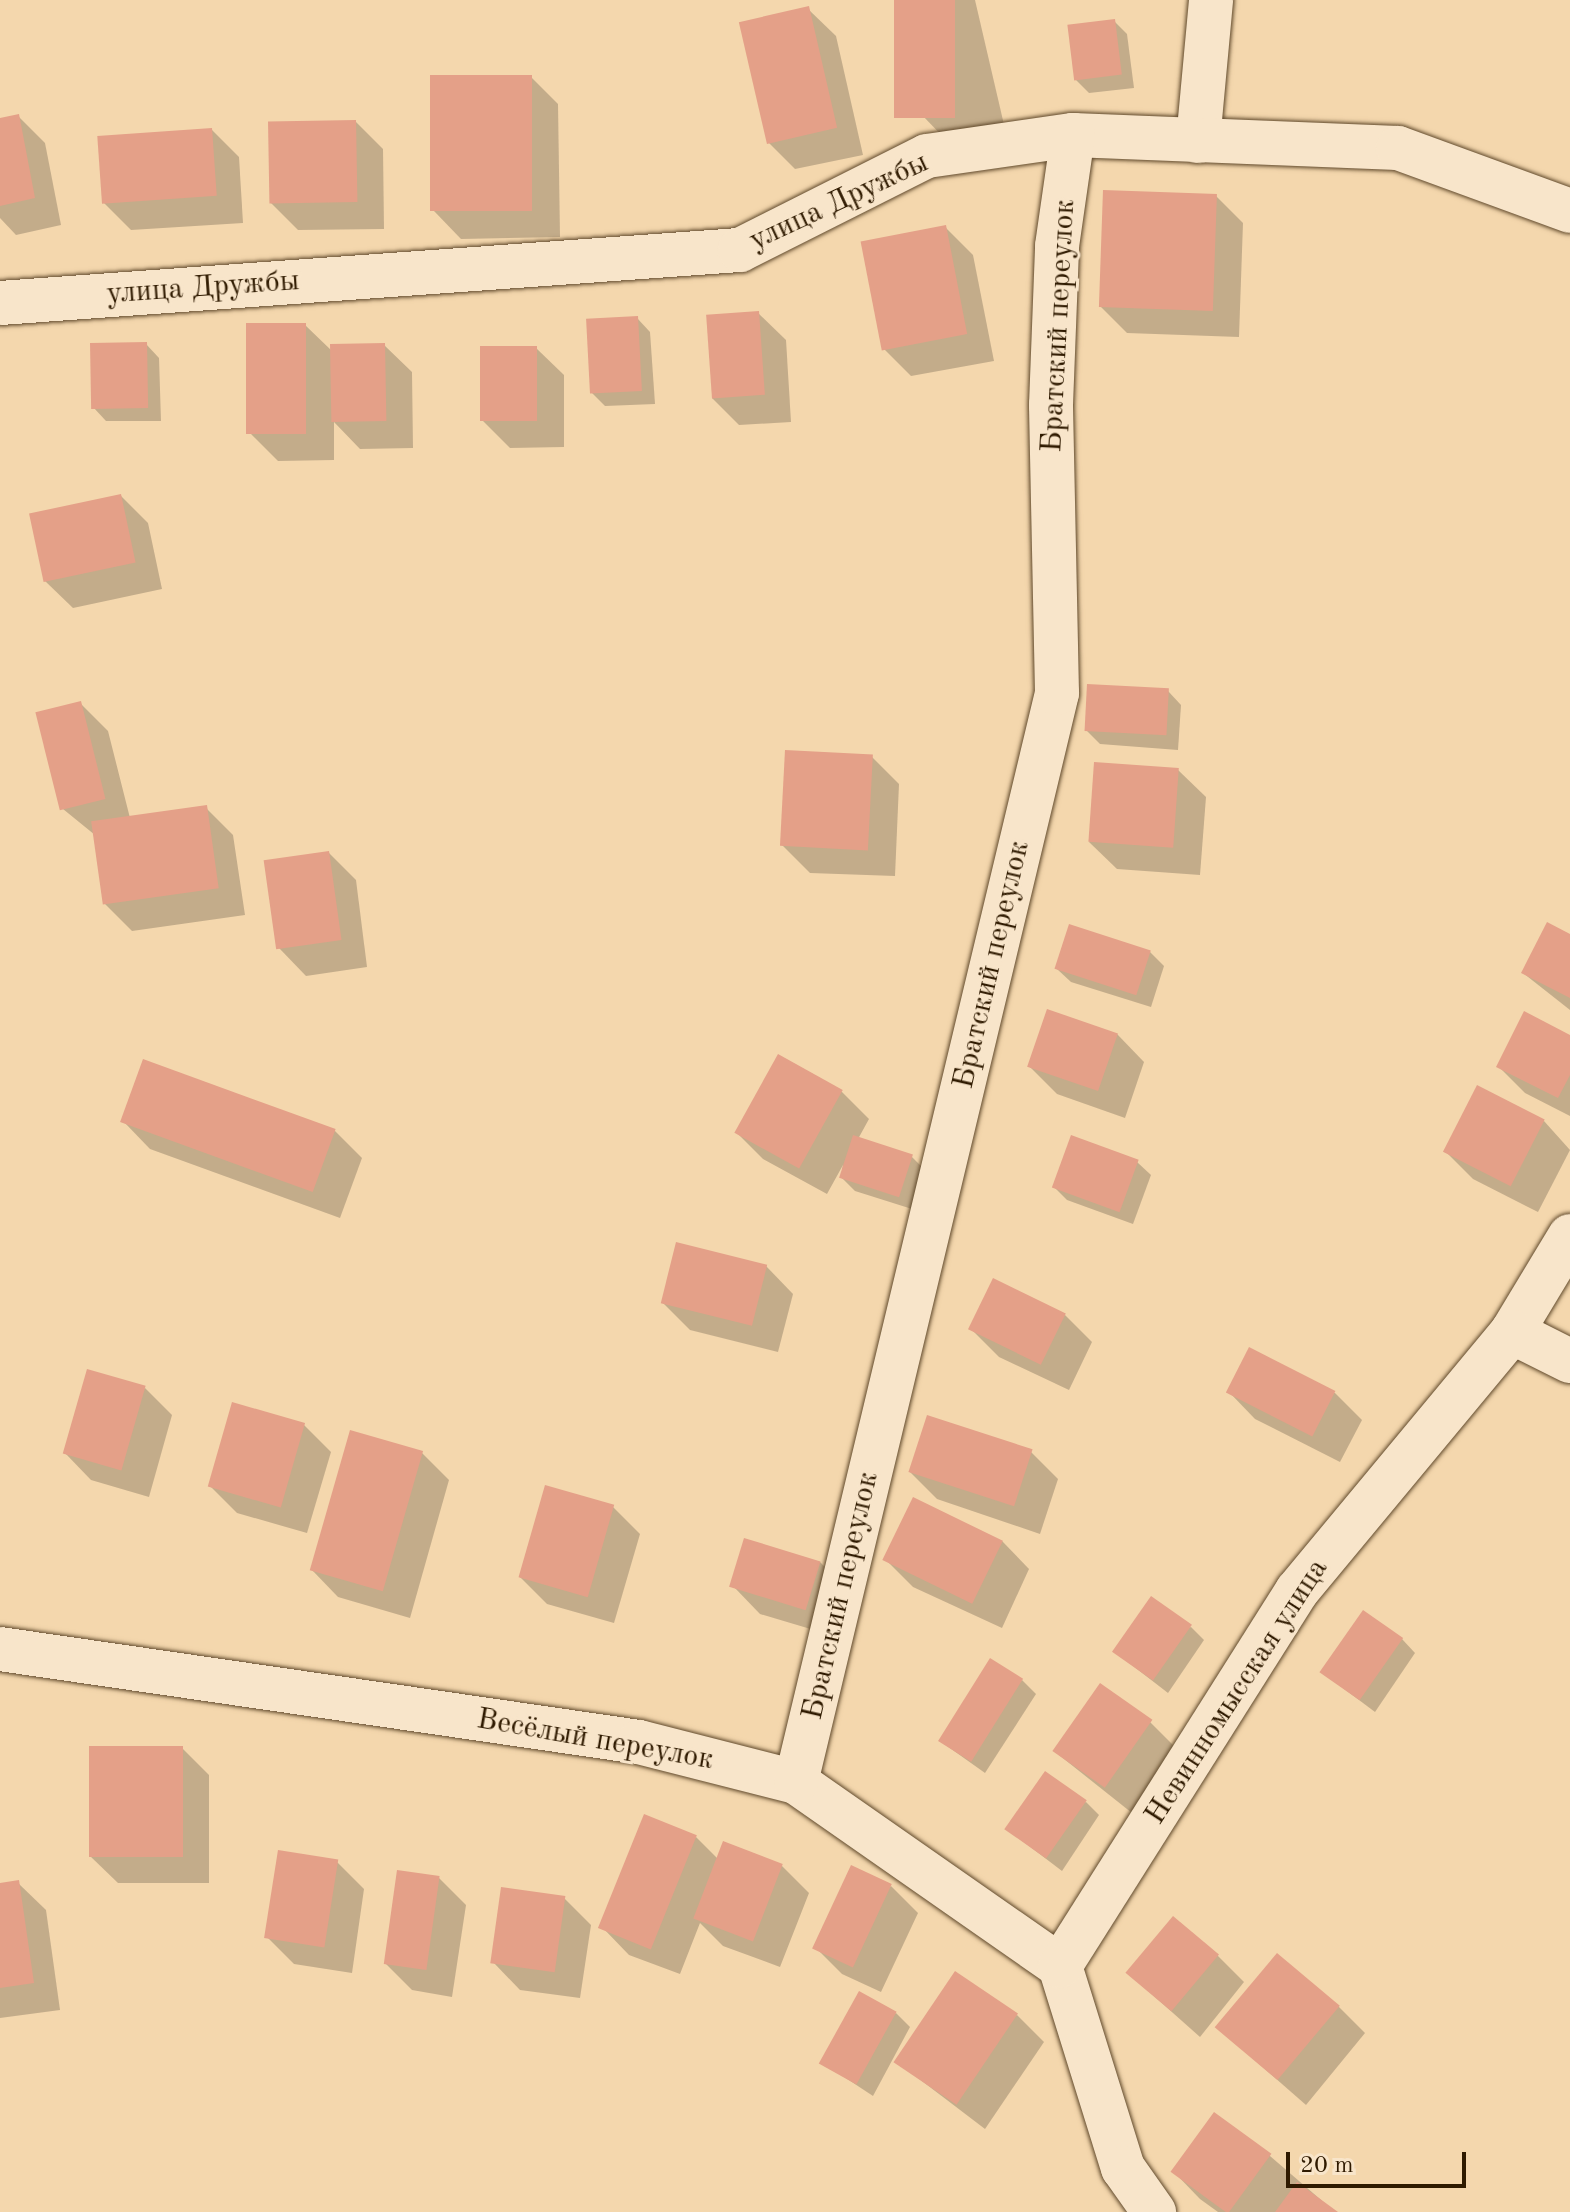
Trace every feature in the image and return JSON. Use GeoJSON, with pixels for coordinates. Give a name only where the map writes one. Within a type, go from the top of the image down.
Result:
{"type":"FeatureCollection","features":[{"type":"Feature","properties":{"kind":"street"},"geometry":{"type":"LineString","coordinates":[[1198,141],[1211,0]]}},
{"type":"Feature","properties":{"kind":"street","name":"улица Дружбы"},"geometry":{"type":"LineString","coordinates":[[0,303],[740,250],[927,156],[1073,135],[1398,148],[1570,211]]}},
{"type":"Feature","properties":{"kind":"street","name":"Братский переулок"},"geometry":{"type":"LineString","coordinates":[[796,1782],[1057,693],[1051,405],[1057,246],[1073,135]]}},
{"type":"Feature","properties":{"kind":"street","name":"Невинномысская улица"},"geometry":{"type":"LineString","coordinates":[[1060,1966],[1297,1591],[1512,1332],[1570,1236]]}},
{"type":"Feature","properties":{"kind":"street"},"geometry":{"type":"LineString","coordinates":[[1512,1332],[1570,1361]]}},
{"type":"Feature","properties":{"kind":"street","name":"Весёлый переулок"},"geometry":{"type":"LineString","coordinates":[[0,1649],[639,1742],[796,1782],[1060,1966]]}},
{"type":"Feature","properties":{"kind":"street"},"geometry":{"type":"LineString","coordinates":[[1060,1966],[1123,2168],[1154,2212]]}},
{"type":"Feature","properties":{"kind":"building"},"geometry":{"type":"Polygon","coordinates":[[[894,0],[955,0],[955,118],[894,118],[894,0]]]}},
{"type":"Feature","properties":{"kind":"building"},"geometry":{"type":"Polygon","coordinates":[[[809,6],[837,128],[767,144],[739,22],[809,6]]]}},
{"type":"Feature","properties":{"kind":"building"},"geometry":{"type":"Polygon","coordinates":[[[1115,19],[1122,75],[1074,80],[1067,25],[1115,19]]]}},
{"type":"Feature","properties":{"kind":"building"},"geometry":{"type":"Polygon","coordinates":[[[430,75],[532,75],[532,211],[430,211],[430,75]]]}},
{"type":"Feature","properties":{"kind":"building"},"geometry":{"type":"Polygon","coordinates":[[[19,114],[35,198],[0,206],[0,118],[19,114]]]}},
{"type":"Feature","properties":{"kind":"building"},"geometry":{"type":"Polygon","coordinates":[[[356,120],[357,202],[269,204],[268,122],[356,120]]]}},
{"type":"Feature","properties":{"kind":"building"},"geometry":{"type":"Polygon","coordinates":[[[212,128],[217,196],[102,204],[97,136],[212,128]]]}},
{"type":"Feature","properties":{"kind":"building"},"geometry":{"type":"Polygon","coordinates":[[[1103,190],[1217,194],[1213,311],[1099,307],[1103,190]]]}},
{"type":"Feature","properties":{"kind":"building"},"geometry":{"type":"Polygon","coordinates":[[[946,225],[967,334],[882,351],[861,242],[946,225]]]}},
{"type":"Feature","properties":{"kind":"building"},"geometry":{"type":"Polygon","coordinates":[[[759,311],[765,395],[712,398],[706,315],[759,311]]]}},
{"type":"Feature","properties":{"kind":"building"},"geometry":{"type":"Polygon","coordinates":[[[638,316],[642,391],[590,394],[586,319],[638,316]]]}},
{"type":"Feature","properties":{"kind":"building"},"geometry":{"type":"Polygon","coordinates":[[[246,323],[306,323],[306,434],[246,434],[246,323]]]}},
{"type":"Feature","properties":{"kind":"building"},"geometry":{"type":"Polygon","coordinates":[[[147,342],[148,408],[91,409],[90,343],[147,342]]]}},
{"type":"Feature","properties":{"kind":"building"},"geometry":{"type":"Polygon","coordinates":[[[385,343],[386,421],[331,422],[330,344],[385,343]]]}},
{"type":"Feature","properties":{"kind":"building"},"geometry":{"type":"Polygon","coordinates":[[[480,346],[537,346],[537,421],[480,421],[480,346]]]}},
{"type":"Feature","properties":{"kind":"building"},"geometry":{"type":"Polygon","coordinates":[[[121,494],[136,562],[44,582],[29,514],[121,494]]]}},
{"type":"Feature","properties":{"kind":"building"},"geometry":{"type":"Polygon","coordinates":[[[1087,684],[1169,688],[1166,735],[1085,731],[1087,684]]]}},
{"type":"Feature","properties":{"kind":"building"},"geometry":{"type":"Polygon","coordinates":[[[81,701],[105,799],[60,810],[35,712],[81,701]]]}},
{"type":"Feature","properties":{"kind":"building"},"geometry":{"type":"Polygon","coordinates":[[[785,750],[873,755],[868,850],[780,846],[785,750]]]}},
{"type":"Feature","properties":{"kind":"building"},"geometry":{"type":"Polygon","coordinates":[[[1094,762],[1179,768],[1173,848],[1088,842],[1094,762]]]}},
{"type":"Feature","properties":{"kind":"building"},"geometry":{"type":"Polygon","coordinates":[[[207,805],[219,888],[103,904],[91,821],[207,805]]]}},
{"type":"Feature","properties":{"kind":"building"},"geometry":{"type":"Polygon","coordinates":[[[329,851],[342,940],[276,949],[264,860],[329,851]]]}},
{"type":"Feature","properties":{"kind":"building"},"geometry":{"type":"Polygon","coordinates":[[[1547,922],[1570,934],[1570,998],[1521,973],[1547,922]]]}},
{"type":"Feature","properties":{"kind":"building"},"geometry":{"type":"Polygon","coordinates":[[[1069,924],[1151,951],[1136,995],[1054,969],[1069,924]]]}},
{"type":"Feature","properties":{"kind":"building"},"geometry":{"type":"Polygon","coordinates":[[[1047,1009],[1118,1033],[1098,1091],[1027,1067],[1047,1009]]]}},
{"type":"Feature","properties":{"kind":"building"},"geometry":{"type":"Polygon","coordinates":[[[1524,1011],[1570,1035],[1570,1075],[1558,1098],[1496,1067],[1524,1011]]]}},
{"type":"Feature","properties":{"kind":"building"},"geometry":{"type":"Polygon","coordinates":[[[778,1054],[843,1090],[799,1169],[734,1133],[778,1054]]]}},
{"type":"Feature","properties":{"kind":"building"},"geometry":{"type":"Polygon","coordinates":[[[143,1059],[336,1129],[313,1192],[120,1122],[143,1059]]]}},
{"type":"Feature","properties":{"kind":"building"},"geometry":{"type":"Polygon","coordinates":[[[1477,1085],[1545,1120],[1511,1186],[1443,1152],[1477,1085]]]}},
{"type":"Feature","properties":{"kind":"building"},"geometry":{"type":"Polygon","coordinates":[[[853,1135],[913,1154],[899,1197],[839,1178],[853,1135]]]}},
{"type":"Feature","properties":{"kind":"building"},"geometry":{"type":"Polygon","coordinates":[[[1071,1135],[1139,1160],[1120,1212],[1052,1188],[1071,1135]]]}},
{"type":"Feature","properties":{"kind":"building"},"geometry":{"type":"Polygon","coordinates":[[[676,1242],[767,1265],[752,1326],[661,1303],[676,1242]]]}},
{"type":"Feature","properties":{"kind":"building"},"geometry":{"type":"Polygon","coordinates":[[[993,1278],[1066,1314],[1041,1365],[968,1329],[993,1278]]]}},
{"type":"Feature","properties":{"kind":"building"},"geometry":{"type":"Polygon","coordinates":[[[1249,1347],[1335,1391],[1312,1436],[1226,1392],[1249,1347]]]}},
{"type":"Feature","properties":{"kind":"building"},"geometry":{"type":"Polygon","coordinates":[[[87,1369],[146,1386],[121,1470],[63,1454],[87,1369]]]}},
{"type":"Feature","properties":{"kind":"building"},"geometry":{"type":"Polygon","coordinates":[[[232,1402],[305,1423],[281,1508],[208,1487],[232,1402]]]}},
{"type":"Feature","properties":{"kind":"building"},"geometry":{"type":"Polygon","coordinates":[[[927,1415],[1033,1449],[1014,1506],[908,1472],[927,1415]]]}},
{"type":"Feature","properties":{"kind":"building"},"geometry":{"type":"Polygon","coordinates":[[[350,1430],[423,1451],[383,1591],[310,1570],[350,1430]]]}},
{"type":"Feature","properties":{"kind":"building"},"geometry":{"type":"Polygon","coordinates":[[[545,1485],[614,1505],[588,1597],[519,1577],[545,1485]]]}},
{"type":"Feature","properties":{"kind":"building"},"geometry":{"type":"Polygon","coordinates":[[[913,1497],[1003,1541],[972,1604],[882,1560],[913,1497]]]}},
{"type":"Feature","properties":{"kind":"building"},"geometry":{"type":"Polygon","coordinates":[[[744,1538],[821,1561],[806,1610],[729,1587],[744,1538]]]}},
{"type":"Feature","properties":{"kind":"building"},"geometry":{"type":"Polygon","coordinates":[[[1151,1596],[1192,1625],[1153,1680],[1112,1652],[1151,1596]]]}},
{"type":"Feature","properties":{"kind":"building"},"geometry":{"type":"Polygon","coordinates":[[[1363,1610],[1403,1638],[1360,1700],[1319,1672],[1363,1610]]]}},
{"type":"Feature","properties":{"kind":"building"},"geometry":{"type":"Polygon","coordinates":[[[990,1658],[1023,1679],[971,1762],[938,1741],[990,1658]]]}},
{"type":"Feature","properties":{"kind":"building"},"geometry":{"type":"Polygon","coordinates":[[[1100,1683],[1152,1720],[1105,1788],[1052,1751],[1100,1683]]]}},
{"type":"Feature","properties":{"kind":"building"},"geometry":{"type":"Polygon","coordinates":[[[89,1746],[183,1746],[183,1857],[89,1857],[89,1746]]]}},
{"type":"Feature","properties":{"kind":"building"},"geometry":{"type":"Polygon","coordinates":[[[1045,1771],[1087,1800],[1046,1858],[1004,1829],[1045,1771]]]}},
{"type":"Feature","properties":{"kind":"building"},"geometry":{"type":"Polygon","coordinates":[[[644,1814],[697,1835],[651,1949],[598,1928],[644,1814]]]}},
{"type":"Feature","properties":{"kind":"building"},"geometry":{"type":"Polygon","coordinates":[[[723,1841],[783,1864],[753,1941],[693,1918],[723,1841]]]}},
{"type":"Feature","properties":{"kind":"building"},"geometry":{"type":"Polygon","coordinates":[[[278,1850],[338,1860],[324,1947],[264,1938],[278,1850]]]}},
{"type":"Feature","properties":{"kind":"building"},"geometry":{"type":"Polygon","coordinates":[[[851,1865],[892,1884],[853,1967],[812,1948],[851,1865]]]}},
{"type":"Feature","properties":{"kind":"building"},"geometry":{"type":"Polygon","coordinates":[[[397,1870],[440,1876],[426,1970],[384,1964],[397,1870]]]}},
{"type":"Feature","properties":{"kind":"building"},"geometry":{"type":"Polygon","coordinates":[[[19,1880],[34,1983],[0,1988],[0,1883],[19,1880]]]}},
{"type":"Feature","properties":{"kind":"building"},"geometry":{"type":"Polygon","coordinates":[[[501,1887],[565,1896],[555,1972],[490,1963],[501,1887]]]}},
{"type":"Feature","properties":{"kind":"building"},"geometry":{"type":"Polygon","coordinates":[[[1173,1916],[1219,1955],[1171,2011],[1125,1973],[1173,1916]]]}},
{"type":"Feature","properties":{"kind":"building"},"geometry":{"type":"Polygon","coordinates":[[[1277,1953],[1340,2006],[1277,2080],[1215,2027],[1277,1953]]]}},
{"type":"Feature","properties":{"kind":"building"},"geometry":{"type":"Polygon","coordinates":[[[955,1971],[1018,2013],[956,2105],[893,2062],[955,1971]]]}},
{"type":"Feature","properties":{"kind":"building"},"geometry":{"type":"Polygon","coordinates":[[[859,1991],[897,2012],[856,2084],[819,2064],[859,1991]]]}},
{"type":"Feature","properties":{"kind":"building"},"geometry":{"type":"Polygon","coordinates":[[[1214,2112],[1271,2154],[1229,2212],[1171,2172],[1214,2112]]]}},
{"type":"Feature","properties":{"kind":"building"},"geometry":{"type":"Polygon","coordinates":[[[1297,2182],[1338,2212],[1275,2212],[1297,2182]]]}}]}
